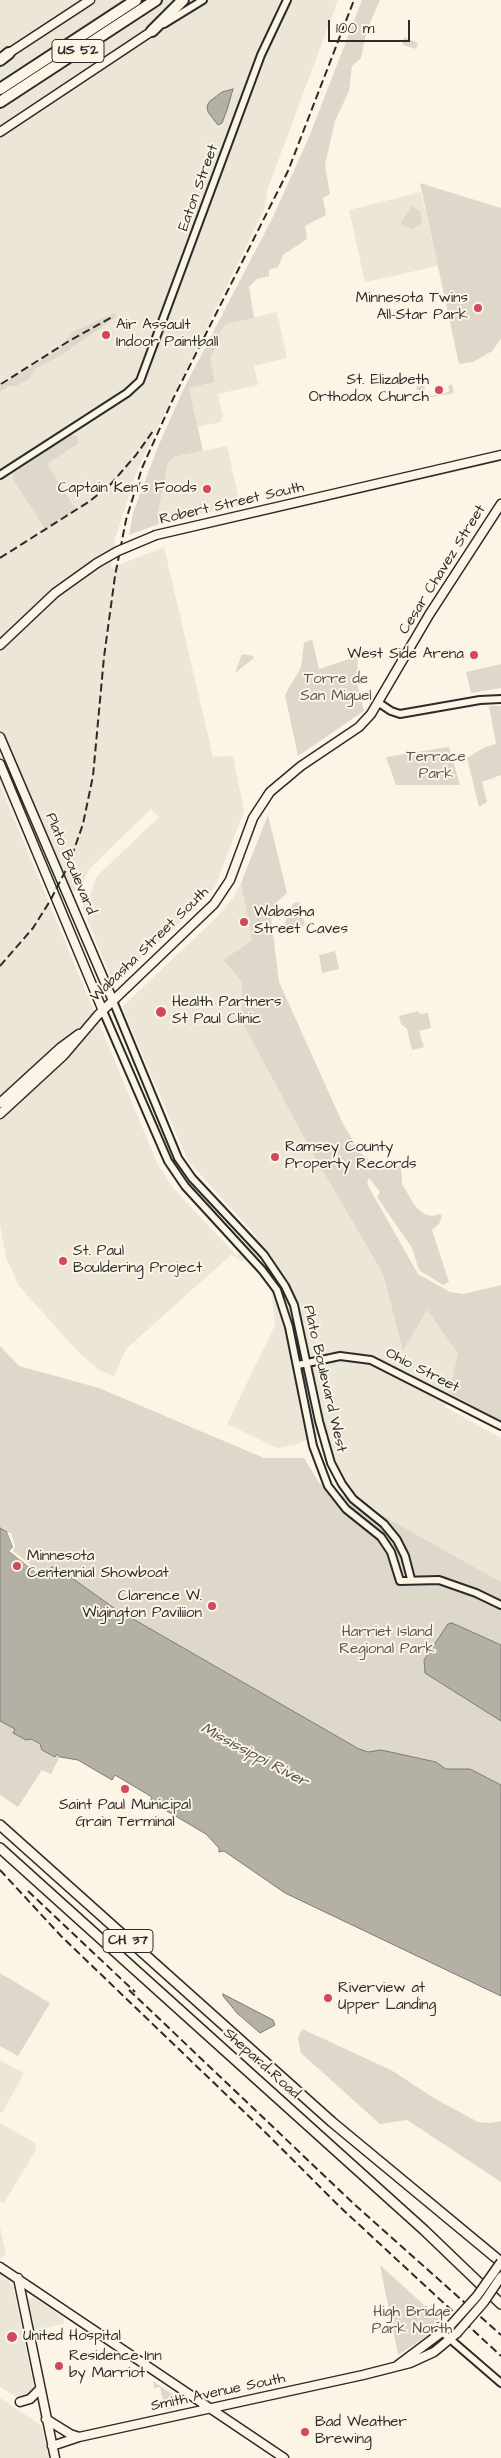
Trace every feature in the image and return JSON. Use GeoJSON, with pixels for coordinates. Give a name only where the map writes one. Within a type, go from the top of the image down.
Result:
{"type":"FeatureCollection","features":[{"type":"Feature","properties":{"kind":"highway","name":"US 52"},"geometry":{"type":"LineString","coordinates":[[0,89],[136,0]]}},
{"type":"Feature","properties":{"kind":"highway","name":"US 52"},"geometry":{"type":"LineString","coordinates":[[0,102],[156,0]]}},
{"type":"Feature","properties":{"kind":"highway"},"geometry":{"type":"LineString","coordinates":[[152,31],[184,0]]}},
{"type":"Feature","properties":{"kind":"highway","name":"Shepard Road"},"geometry":{"type":"LineString","coordinates":[[0,1825],[332,2122],[501,2262]]}},
{"type":"Feature","properties":{"kind":"highway","name":"Shepard Road"},"geometry":{"type":"LineString","coordinates":[[0,1848],[395,2203],[501,2304]]}},
{"type":"Feature","properties":{"kind":"main road"},"geometry":{"type":"LineString","coordinates":[[3,57],[90,0]]}},
{"type":"Feature","properties":{"kind":"main road"},"geometry":{"type":"LineString","coordinates":[[0,132],[152,31]]}},
{"type":"Feature","properties":{"kind":"main road","name":"Robert Street South"},"geometry":{"type":"LineString","coordinates":[[0,645],[55,593],[97,563],[118,551],[156,535],[501,455]]}},
{"type":"Feature","properties":{"kind":"main road","name":"Cesar Chavez Street"},"geometry":{"type":"LineString","coordinates":[[379,703],[429,615],[501,504]]}},
{"type":"Feature","properties":{"kind":"main road","name":"Wabasha Street South"},"geometry":{"type":"LineString","coordinates":[[0,1114],[64,1055],[82,1032],[200,919],[220,897],[230,880],[252,818],[270,792],[301,766],[363,724],[379,703]]}},
{"type":"Feature","properties":{"kind":"main road","name":"Plato Boulevard"},"geometry":{"type":"LineString","coordinates":[[0,737],[113,1001]]}},
{"type":"Feature","properties":{"kind":"main road","name":"Plato Boulevard"},"geometry":{"type":"LineString","coordinates":[[0,764],[103,1011]]}},
{"type":"Feature","properties":{"kind":"main road","name":"Wabasha Street South"},"geometry":{"type":"LineString","coordinates":[[0,1103],[60,1048],[82,1032]]}},
{"type":"Feature","properties":{"kind":"main road","name":"Smith Avenue South"},"geometry":{"type":"LineString","coordinates":[[398,2365],[450,2326],[477,2296],[501,2262]]}},
{"type":"Feature","properties":{"kind":"main road"},"geometry":{"type":"LineString","coordinates":[[0,2267],[284,2458]]}},
{"type":"Feature","properties":{"kind":"main road","name":"Smith Avenue South"},"geometry":{"type":"LineString","coordinates":[[52,2446],[79,2437],[363,2375],[423,2358],[457,2333],[484,2302],[501,2277]]}},
{"type":"Feature","properties":{"kind":"main road"},"geometry":{"type":"LineString","coordinates":[[18,2278],[55,2458]]}},
{"type":"Feature","properties":{"kind":"main road"},"geometry":{"type":"LineString","coordinates":[[20,2402],[30,2399],[40,2389]]}},
{"type":"Feature","properties":{"kind":"main road"},"geometry":{"type":"LineString","coordinates":[[46,2419],[70,2434],[79,2437]]}},
{"type":"Feature","properties":{"kind":"street"},"geometry":{"type":"LineString","coordinates":[[152,31],[203,0]]}},
{"type":"Feature","properties":{"kind":"street","name":"Eaton Street"},"geometry":{"type":"LineString","coordinates":[[0,475],[137,385],[184,265],[261,55],[287,0]]}},
{"type":"Feature","properties":{"kind":"street"},"geometry":{"type":"LineString","coordinates":[[379,703],[400,714],[480,700],[501,699]]}},
{"type":"Feature","properties":{"kind":"street","name":"Plato Boulevard West"},"geometry":{"type":"LineString","coordinates":[[103,1011],[168,1161],[184,1186],[262,1270],[276,1290],[288,1319],[313,1446],[328,1486],[346,1508],[386,1544],[392,1552],[400,1581],[411,1579],[397,1540],[384,1524],[354,1498],[342,1484],[324,1442],[294,1305],[279,1275],[264,1255],[192,1178],[178,1158],[113,1001]]}},
{"type":"Feature","properties":{"kind":"street","name":"Ohio Street"},"geometry":{"type":"LineString","coordinates":[[298,1365],[340,1356],[371,1360],[501,1426]]}},
{"type":"Feature","properties":{"kind":"street"},"geometry":{"type":"LineString","coordinates":[[411,1579],[446,1583],[476,1593],[501,1605]]}},
{"type":"Feature","properties":{"kind":"street"},"geometry":{"type":"LineString","coordinates":[[443,2333],[501,2383]]}},
{"type":"Feature","properties":{"kind":"shaded area"},"geometry":{"type":"Polygon","coordinates":[[[0,0],[338,0],[268,188],[264,210],[137,470],[115,539],[111,568],[164,547],[213,757],[233,756],[244,811],[215,887],[172,931],[116,980],[112,980],[82,907],[91,894],[96,877],[159,817],[151,809],[89,869],[81,887],[53,904],[0,782],[0,0]]]}},
{"type":"Feature","properties":{"kind":"shaded area"},"geometry":{"type":"Polygon","coordinates":[[[421,192],[438,266],[365,282],[349,210],[421,192]]]}},
{"type":"Feature","properties":{"kind":"shaded area"},"geometry":{"type":"Polygon","coordinates":[[[277,312],[287,358],[254,366],[258,385],[218,394],[223,417],[221,422],[198,427],[189,388],[215,382],[210,357],[221,341],[220,332],[226,324],[277,312]]]}},
{"type":"Feature","properties":{"kind":"shaded area"},"geometry":{"type":"Polygon","coordinates":[[[227,446],[240,505],[159,524],[158,512],[168,463],[174,457],[227,446]]]}},
{"type":"Feature","properties":{"kind":"shaded area"},"geometry":{"type":"Polygon","coordinates":[[[0,785],[158,1165],[174,1189],[237,1256],[257,1237],[188,1161],[122,1007],[218,916],[233,898],[241,883],[252,940],[223,960],[242,982],[242,1022],[313,1154],[383,1274],[403,1350],[427,1310],[459,1353],[445,1407],[501,1438],[501,1582],[382,1515],[354,1493],[339,1471],[327,1432],[295,1445],[277,1448],[227,1424],[275,1325],[271,1287],[251,1260],[242,1261],[231,1255],[126,1349],[114,1376],[99,1370],[79,1353],[19,1286],[6,1258],[0,1224],[0,785]]]}},
{"type":"Feature","properties":{"kind":"shaded area"},"geometry":{"type":"Polygon","coordinates":[[[0,2060],[24,2073],[2,2113],[0,2112],[0,2060]]]}},
{"type":"Feature","properties":{"kind":"shaded area"},"geometry":{"type":"Polygon","coordinates":[[[0,2123],[35,2143],[36,2150],[4,2203],[0,2201],[0,2123]]]}},
{"type":"Feature","properties":{"kind":"shaded area"},"geometry":{"type":"Polygon","coordinates":[[[0,2227],[6,2255],[1,2258],[0,2258],[0,2227]]]}},
{"type":"Feature","properties":{"kind":"shaded area","name":"United Hospital"},"geometry":{"type":"Polygon","coordinates":[[[0,2275],[13,2286],[34,2387],[32,2393],[25,2398],[18,2398],[0,2387],[0,2275]]]}},
{"type":"Feature","properties":{"kind":"shaded area"},"geometry":{"type":"Polygon","coordinates":[[[33,2297],[64,2318],[64,2324],[34,2330],[28,2300],[33,2297]]]}},
{"type":"Feature","properties":{"kind":"shaded area"},"geometry":{"type":"Polygon","coordinates":[[[0,2398],[42,2426],[49,2458],[0,2458],[0,2398]]]}},
{"type":"Feature","properties":{"kind":"green space"},"geometry":{"type":"Polygon","coordinates":[[[362,0],[380,0],[367,30],[361,58],[352,66],[349,91],[335,121],[325,165],[330,194],[323,198],[326,215],[305,226],[307,239],[283,255],[278,267],[269,270],[269,276],[257,279],[249,287],[254,318],[226,324],[220,332],[221,341],[210,357],[215,382],[189,388],[203,451],[174,457],[168,463],[158,512],[159,524],[129,535],[133,513],[157,449],[184,388],[273,217],[309,137],[362,0]]]}},
{"type":"Feature","properties":{"kind":"green space"},"geometry":{"type":"Polygon","coordinates":[[[405,37],[418,43],[416,49],[403,45],[402,41],[405,37]]]}},
{"type":"Feature","properties":{"kind":"green space"},"geometry":{"type":"Polygon","coordinates":[[[420,183],[501,208],[501,339],[492,351],[473,362],[459,364],[420,183]]]}},
{"type":"Feature","properties":{"kind":"green space"},"geometry":{"type":"Polygon","coordinates":[[[412,206],[420,211],[422,223],[412,229],[403,226],[401,222],[412,206]]]}},
{"type":"Feature","properties":{"kind":"green space"},"geometry":{"type":"Polygon","coordinates":[[[114,313],[117,316],[63,354],[35,369],[29,379],[16,386],[9,386],[0,392],[0,386],[55,352],[73,332],[114,313]]]}},
{"type":"Feature","properties":{"kind":"green space"},"geometry":{"type":"Polygon","coordinates":[[[452,384],[454,393],[422,399],[420,390],[417,390],[416,387],[424,385],[426,395],[431,396],[449,392],[448,386],[452,384]]]}},
{"type":"Feature","properties":{"kind":"green space"},"geometry":{"type":"Polygon","coordinates":[[[71,434],[77,436],[79,443],[47,464],[76,510],[45,529],[13,479],[13,474],[71,434]]]}},
{"type":"Feature","properties":{"kind":"green space","name":"Torre de San Miguel"},"geometry":{"type":"Polygon","coordinates":[[[312,639],[319,669],[358,656],[357,682],[364,711],[298,756],[285,695],[301,667],[304,643],[312,639]]]}},
{"type":"Feature","properties":{"kind":"green space"},"geometry":{"type":"Polygon","coordinates":[[[242,654],[253,656],[254,658],[235,673],[242,654]]]}},
{"type":"Feature","properties":{"kind":"green space"},"geometry":{"type":"Polygon","coordinates":[[[501,664],[501,688],[471,693],[466,672],[501,664]]]}},
{"type":"Feature","properties":{"kind":"green space"},"geometry":{"type":"Polygon","coordinates":[[[489,706],[501,706],[501,775],[482,782],[487,802],[479,807],[467,758],[485,747],[496,744],[489,706]]]}},
{"type":"Feature","properties":{"kind":"green space","name":"Terrace Park"},"geometry":{"type":"Polygon","coordinates":[[[449,747],[460,785],[396,785],[386,757],[449,747]]]}},
{"type":"Feature","properties":{"kind":"green space"},"geometry":{"type":"Polygon","coordinates":[[[268,815],[287,893],[277,902],[271,917],[279,982],[343,1124],[360,1152],[374,1164],[385,1166],[386,1169],[401,1165],[402,1184],[415,1206],[424,1214],[432,1216],[440,1214],[442,1216],[439,1224],[432,1230],[449,1282],[443,1285],[419,1270],[412,1248],[377,1197],[380,1192],[369,1178],[367,1184],[418,1274],[450,1292],[463,1294],[501,1285],[501,1421],[449,1393],[458,1353],[427,1310],[403,1351],[383,1274],[313,1154],[242,1022],[242,982],[223,960],[252,940],[241,883],[268,815]]]}},
{"type":"Feature","properties":{"kind":"green space"},"geometry":{"type":"Polygon","coordinates":[[[299,902],[305,926],[283,931],[288,912],[294,903],[299,902]]]}},
{"type":"Feature","properties":{"kind":"green space"},"geometry":{"type":"Polygon","coordinates":[[[335,951],[339,969],[322,973],[319,955],[335,951]]]}},
{"type":"Feature","properties":{"kind":"green space"},"geometry":{"type":"Polygon","coordinates":[[[418,1011],[420,1014],[428,1013],[431,1028],[419,1031],[424,1047],[412,1050],[407,1029],[401,1024],[399,1016],[418,1011]]]}},
{"type":"Feature","properties":{"kind":"green space","name":"Harriet Island Regional Park"},"geometry":{"type":"Polygon","coordinates":[[[0,1346],[19,1366],[99,1388],[264,1458],[304,1458],[319,1483],[382,1515],[501,1582],[501,1785],[470,1769],[446,1769],[436,1762],[381,1750],[368,1752],[359,1749],[114,1608],[55,1566],[38,1574],[9,1551],[7,1532],[0,1528],[0,1346]]]}},
{"type":"Feature","properties":{"kind":"green space"},"geometry":{"type":"Polygon","coordinates":[[[0,1721],[15,1729],[14,1733],[26,1740],[31,1739],[55,1757],[56,1754],[60,1756],[51,1774],[42,1770],[18,1807],[0,1795],[0,1721]]]}},
{"type":"Feature","properties":{"kind":"green space"},"geometry":{"type":"Polygon","coordinates":[[[0,1973],[50,2003],[18,2056],[0,2046],[0,1973]]]}},
{"type":"Feature","properties":{"kind":"green space"},"geometry":{"type":"Polygon","coordinates":[[[302,2029],[391,2070],[434,2098],[478,2122],[491,2123],[501,2121],[501,2182],[407,2120],[380,2124],[301,2053],[298,2038],[302,2029]]]}},
{"type":"Feature","properties":{"kind":"green space","name":"High Bridge Park North"},"geometry":{"type":"Polygon","coordinates":[[[380,2265],[445,2324],[398,2355],[380,2265]]]}},
{"type":"Feature","properties":{"kind":"green space"},"geometry":{"type":"Polygon","coordinates":[[[153,2381],[186,2403],[165,2410],[160,2387],[154,2388],[153,2381]]]}},
{"type":"Feature","properties":{"kind":"water"},"geometry":{"type":"Polygon","coordinates":[[[233,89],[222,123],[218,125],[208,112],[207,106],[210,101],[222,92],[233,89]]]}},
{"type":"Feature","properties":{"kind":"water","name":"Mississippi River"},"geometry":{"type":"Polygon","coordinates":[[[0,1528],[7,1532],[13,1547],[9,1551],[38,1574],[55,1566],[114,1608],[359,1749],[368,1752],[381,1750],[436,1762],[446,1769],[470,1769],[501,1785],[501,1996],[285,1893],[224,1851],[219,1852],[219,1848],[206,1834],[150,1801],[152,1797],[115,1775],[112,1780],[78,1760],[60,1757],[57,1754],[55,1757],[42,1750],[40,1744],[31,1739],[26,1740],[13,1733],[15,1729],[0,1721],[0,1528]]]}},
{"type":"Feature","properties":{"kind":"water"},"geometry":{"type":"Polygon","coordinates":[[[452,1623],[501,1645],[501,1721],[425,1673],[424,1660],[448,1624],[452,1623]]]}},
{"type":"Feature","properties":{"kind":"water"},"geometry":{"type":"Polygon","coordinates":[[[223,1994],[273,2020],[275,2025],[260,2033],[237,2013],[223,1994]]]}},
{"type":"Feature","properties":{"kind":"pier"},"geometry":{"type":"Polygon","coordinates":[[[7,1532],[11,1533],[15,1546],[13,1551],[37,1570],[38,1574],[9,1551],[13,1547],[7,1532]]]}},
{"type":"Feature","properties":{"kind":"railway"},"geometry":{"type":"LineString","coordinates":[[0,966],[33,928],[50,901],[69,864],[83,824],[93,776],[104,657],[115,576],[126,520],[142,468],[173,399],[288,171],[354,0]]}},
{"type":"Feature","properties":{"kind":"railway"},"geometry":{"type":"LineString","coordinates":[[1,384],[69,341],[114,316]]}},
{"type":"Feature","properties":{"kind":"railway"},"geometry":{"type":"LineString","coordinates":[[0,558],[90,501],[110,485],[136,455],[153,431]]}},
{"type":"Feature","properties":{"kind":"railway"},"geometry":{"type":"LineString","coordinates":[[0,1870],[61,1936],[263,2130],[340,2207],[501,2356]]}},
{"type":"Feature","properties":{"kind":"railway"},"geometry":{"type":"LineString","coordinates":[[28,1891],[135,1992]]}},
{"type":"Feature","properties":{"kind":"railway"},"geometry":{"type":"LineString","coordinates":[[129,1990],[354,2204],[501,2335]]}},
{"type":"Feature","properties":{"kind":"place","name":"Minnesota Twins All-Star Park"},"geometry":{"type":"Point","coordinates":[478,308]}},
{"type":"Feature","properties":{"kind":"place","name":"Air Assault Indoor Paintball"},"geometry":{"type":"Point","coordinates":[106,335]}},
{"type":"Feature","properties":{"kind":"place","name":"St. Elizabeth Orthodox Church"},"geometry":{"type":"Point","coordinates":[439,390]}},
{"type":"Feature","properties":{"kind":"place","name":"Captain Ken's Foods"},"geometry":{"type":"Point","coordinates":[207,489]}},
{"type":"Feature","properties":{"kind":"place","name":"West Side Arena"},"geometry":{"type":"Point","coordinates":[474,655]}},
{"type":"Feature","properties":{"kind":"place","name":"Wabasha Street Caves"},"geometry":{"type":"Point","coordinates":[244,922]}},
{"type":"Feature","properties":{"kind":"place","name":"Health Partners St Paul Clinic"},"geometry":{"type":"Point","coordinates":[161,1012]}},
{"type":"Feature","properties":{"kind":"place","name":"Ramsey County Property Records"},"geometry":{"type":"Point","coordinates":[275,1157]}},
{"type":"Feature","properties":{"kind":"place","name":"St. Paul Bouldering Project"},"geometry":{"type":"Point","coordinates":[63,1261]}},
{"type":"Feature","properties":{"kind":"place","name":"Minnesota Centennial Showboat"},"geometry":{"type":"Point","coordinates":[17,1566]}},
{"type":"Feature","properties":{"kind":"place","name":"Clarence W. Wigington Paviliion"},"geometry":{"type":"Point","coordinates":[212,1606]}},
{"type":"Feature","properties":{"kind":"place","name":"Saint Paul Municipal Grain Terminal"},"geometry":{"type":"Point","coordinates":[125,1789]}},
{"type":"Feature","properties":{"kind":"place","name":"Riverview at Upper Landing"},"geometry":{"type":"Point","coordinates":[328,1998]}},
{"type":"Feature","properties":{"kind":"place","name":"United Hospital"},"geometry":{"type":"Point","coordinates":[12,2337]}},
{"type":"Feature","properties":{"kind":"place","name":"Residence Inn by Marriot"},"geometry":{"type":"Point","coordinates":[59,2366]}},
{"type":"Feature","properties":{"kind":"place","name":"Bad Weather Brewing"},"geometry":{"type":"Point","coordinates":[305,2432]}}]}
